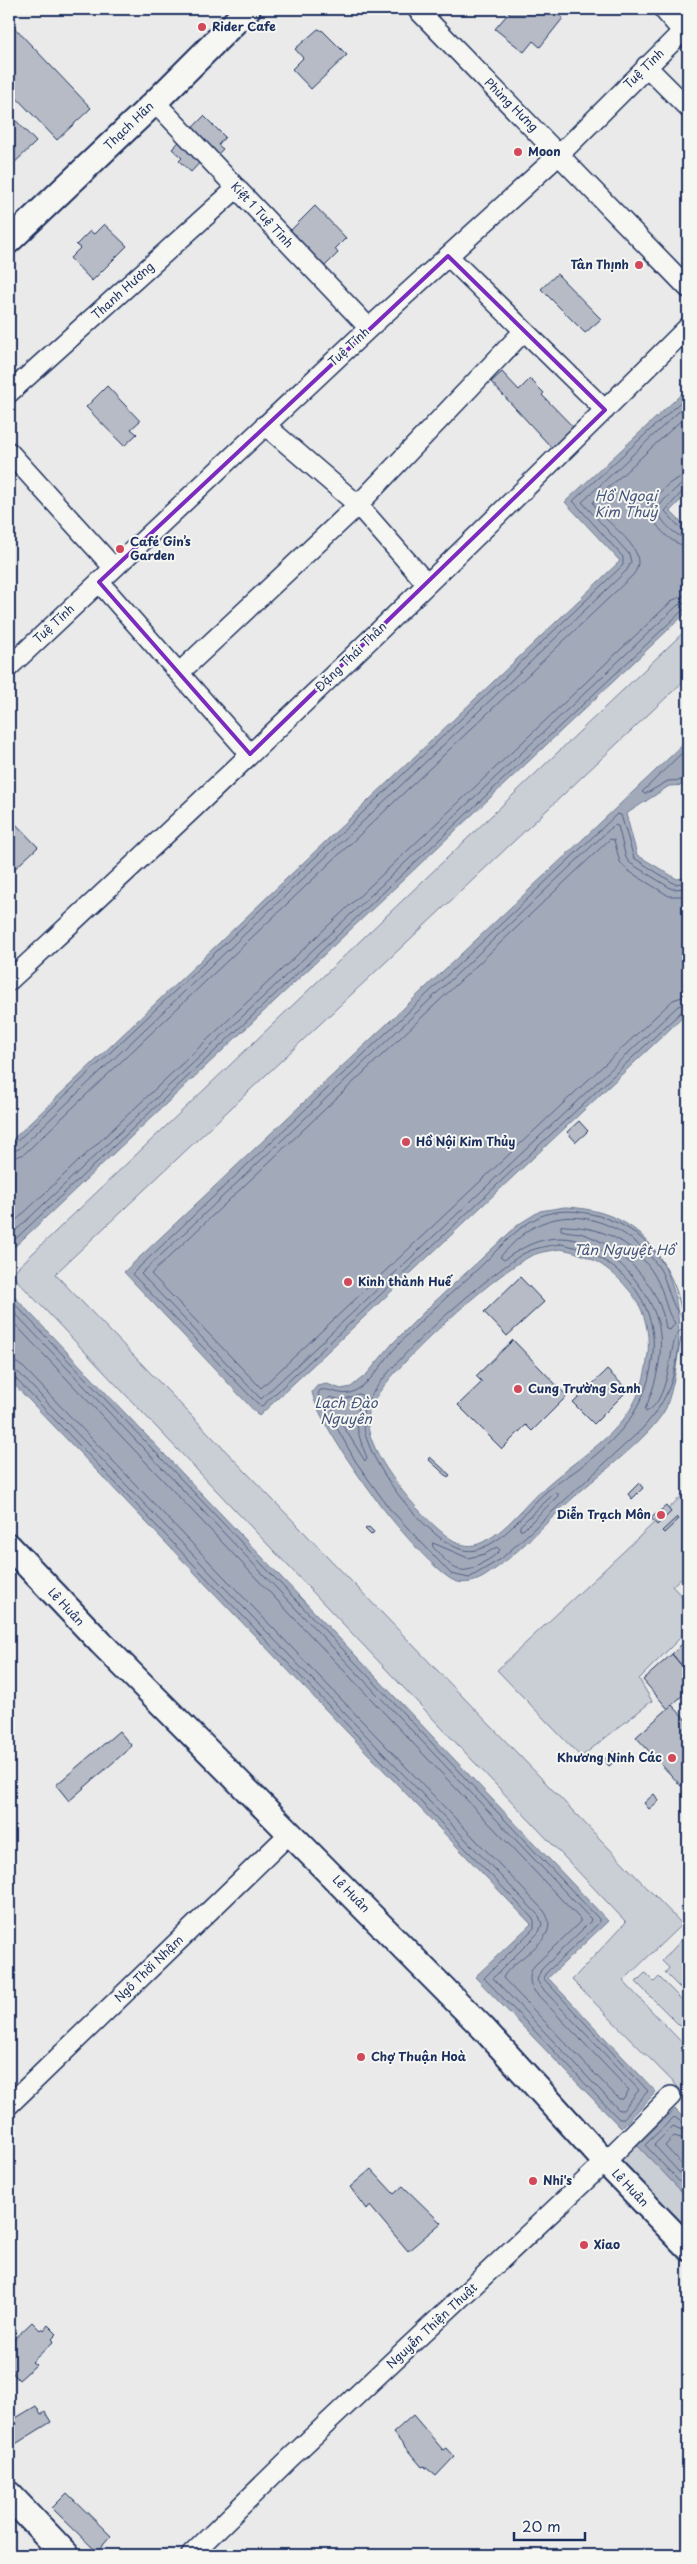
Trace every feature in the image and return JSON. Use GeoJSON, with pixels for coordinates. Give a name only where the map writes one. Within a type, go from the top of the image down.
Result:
{"type":"FeatureCollection","features":[{"type":"Feature","properties":{"kind":"main road"},"geometry":{"type":"LineString","coordinates":[[9,2495],[66,2555]]}},
{"type":"Feature","properties":{"kind":"street","name":"Thạch Hãn"},"geometry":{"type":"LineString","coordinates":[[9,241],[155,102],[248,9]]}},
{"type":"Feature","properties":{"kind":"street","name":"Phùng Hưng"},"geometry":{"type":"LineString","coordinates":[[417,9],[560,154],[688,288]]}},
{"type":"Feature","properties":{"kind":"street"},"geometry":{"type":"LineString","coordinates":[[663,9],[685,29]]}},
{"type":"Feature","properties":{"kind":"street","name":"Tuệ Tĩnh"},"geometry":{"type":"LineString","coordinates":[[9,667],[369,328],[560,154],[685,29]]}},
{"type":"Feature","properties":{"kind":"street"},"geometry":{"type":"LineString","coordinates":[[646,66],[688,108]]}},
{"type":"Feature","properties":{"kind":"street","name":"Kiệt 1 Tuệ Tĩnh"},"geometry":{"type":"LineString","coordinates":[[155,102],[369,328]]}},
{"type":"Feature","properties":{"kind":"street","name":"Thanh Hương"},"geometry":{"type":"LineString","coordinates":[[9,393],[237,188]]}},
{"type":"Feature","properties":{"kind":"street"},"geometry":{"type":"LineString","coordinates":[[448,256],[605,410]]}},
{"type":"Feature","properties":{"kind":"street","name":"Đặng Thái Thân"},"geometry":{"type":"LineString","coordinates":[[9,981],[250,754],[688,327]]}},
{"type":"Feature","properties":{"kind":"street"},"geometry":{"type":"LineString","coordinates":[[179,673],[358,505],[524,330]]}},
{"type":"Feature","properties":{"kind":"street"},"geometry":{"type":"LineString","coordinates":[[265,426],[358,505],[426,584]]}},
{"type":"Feature","properties":{"kind":"street"},"geometry":{"type":"LineString","coordinates":[[9,452],[114,568]]}},
{"type":"Feature","properties":{"kind":"street"},"geometry":{"type":"LineString","coordinates":[[99,582],[250,754]]}},
{"type":"Feature","properties":{"kind":"street","name":"Lê Huân"},"geometry":{"type":"LineString","coordinates":[[9,1546],[101,1643],[483,2028],[605,2162],[688,2248]]}},
{"type":"Feature","properties":{"kind":"street","name":"Ngô Thời Nhậm"},"geometry":{"type":"LineString","coordinates":[[9,2103],[290,1833]]}},
{"type":"Feature","properties":{"kind":"street","name":"Nguyễn Thiện Thuật"},"geometry":{"type":"LineString","coordinates":[[191,2555],[289,2459],[605,2162],[672,2096]]}},
{"type":"Feature","properties":{"kind":"highlighted area"},"geometry":{"type":"Polygon","coordinates":[[[448,256],[605,410],[250,754],[99,582],[448,256]]]}},
{"type":"Feature","properties":{"kind":"shaded area"},"geometry":{"type":"Polygon","coordinates":[[[688,628],[688,677],[55,1274],[682,1924],[623,1981],[688,2049],[688,2097],[572,1980],[626,1922],[11,1274],[688,628]]]}},
{"type":"Feature","properties":{"kind":"shaded area"},"geometry":{"type":"Polygon","coordinates":[[[688,1490],[688,1572],[672,1586],[688,1603],[688,1630],[639,1679],[652,1701],[581,1757],[497,1670],[655,1522],[657,1524],[671,1512],[668,1509],[688,1490]]]}},
{"type":"Feature","properties":{"kind":"shaded area"},"geometry":{"type":"Polygon","coordinates":[[[687,1934],[688,1996],[665,1973],[669,1968],[662,1961],[687,1934]]]}},
{"type":"Feature","properties":{"kind":"shaded area"},"geometry":{"type":"Polygon","coordinates":[[[645,1973],[654,1982],[659,1977],[688,2006],[688,2034],[636,1982],[645,1973]]]}},
{"type":"Feature","properties":{"kind":"shaded area"},"geometry":{"type":"Polygon","coordinates":[[[637,2145],[688,2198],[688,2242],[615,2167],[637,2145]]]}},
{"type":"Feature","properties":{"kind":"water","name":"Hồ Ngoại Kim Thuỷ"},"geometry":{"type":"Polygon","coordinates":[[[688,388],[688,493],[670,511],[688,529],[688,611],[9,1252],[9,1143],[620,561],[565,502],[688,388]]]}},
{"type":"Feature","properties":{"kind":"water","name":"Hồ Nội Kim Thủy"},"geometry":{"type":"Polygon","coordinates":[[[688,740],[688,785],[669,786],[626,814],[637,855],[677,879],[688,877],[688,1012],[259,1416],[124,1272],[688,740]]]}},
{"type":"Feature","properties":{"kind":"water","name":"Lạch Đào Nguyên"},"geometry":{"type":"Polygon","coordinates":[[[565,1207],[602,1213],[632,1227],[653,1248],[668,1275],[677,1305],[679,1339],[675,1373],[666,1408],[659,1419],[637,1443],[497,1567],[476,1581],[458,1582],[441,1572],[430,1562],[374,1497],[332,1434],[316,1404],[312,1392],[317,1386],[327,1384],[341,1389],[351,1387],[367,1374],[393,1343],[429,1307],[519,1224],[540,1211],[565,1207]],[[560,1249],[535,1254],[511,1268],[489,1285],[438,1330],[391,1377],[375,1398],[368,1413],[368,1428],[383,1464],[425,1517],[439,1530],[459,1543],[471,1546],[479,1544],[508,1525],[544,1488],[611,1433],[625,1418],[636,1400],[648,1354],[647,1328],[639,1304],[622,1282],[607,1268],[589,1258],[560,1249]]]}},
{"type":"Feature","properties":{"kind":"water"},"geometry":{"type":"Polygon","coordinates":[[[9,1291],[608,1921],[548,1978],[656,2092],[621,2128],[475,1977],[531,1924],[9,1379],[9,1291]]]}},
{"type":"Feature","properties":{"kind":"water"},"geometry":{"type":"Polygon","coordinates":[[[675,2109],[688,2123],[688,2198],[637,2145],[675,2109]]]}},
{"type":"Feature","properties":{"kind":"building"},"geometry":{"type":"Polygon","coordinates":[[[512,9],[552,9],[563,18],[540,47],[533,41],[524,52],[495,29],[512,9]]]}},
{"type":"Feature","properties":{"kind":"building"},"geometry":{"type":"Polygon","coordinates":[[[12,25],[91,108],[57,140],[9,90],[9,29],[12,25]]]}},
{"type":"Feature","properties":{"kind":"building"},"geometry":{"type":"Polygon","coordinates":[[[318,29],[323,31],[347,55],[311,89],[292,69],[303,58],[295,49],[318,29]]]}},
{"type":"Feature","properties":{"kind":"building"},"geometry":{"type":"Polygon","coordinates":[[[9,113],[36,142],[9,168],[9,113]]]}},
{"type":"Feature","properties":{"kind":"building"},"geometry":{"type":"Polygon","coordinates":[[[204,116],[225,137],[218,145],[223,149],[215,157],[205,157],[191,172],[179,161],[182,158],[172,149],[204,116]]]}},
{"type":"Feature","properties":{"kind":"building"},"geometry":{"type":"Polygon","coordinates":[[[315,206],[346,238],[335,249],[338,253],[324,267],[311,253],[278,243],[315,206]]]}},
{"type":"Feature","properties":{"kind":"building"},"geometry":{"type":"Polygon","coordinates":[[[104,224],[127,246],[92,281],[70,258],[80,248],[76,245],[90,231],[94,234],[104,224]]]}},
{"type":"Feature","properties":{"kind":"building"},"geometry":{"type":"Polygon","coordinates":[[[557,274],[601,319],[585,333],[541,289],[557,274]]]}},
{"type":"Feature","properties":{"kind":"building"},"geometry":{"type":"Polygon","coordinates":[[[502,372],[519,390],[530,379],[544,393],[542,395],[574,428],[552,448],[491,382],[502,372]]]}},
{"type":"Feature","properties":{"kind":"building"},"geometry":{"type":"Polygon","coordinates":[[[107,386],[140,421],[131,429],[137,434],[124,446],[86,407],[107,386]]]}},
{"type":"Feature","properties":{"kind":"building"},"geometry":{"type":"Polygon","coordinates":[[[9,817],[38,847],[9,874],[9,817]]]}},
{"type":"Feature","properties":{"kind":"building"},"geometry":{"type":"Polygon","coordinates":[[[579,1121],[588,1131],[576,1142],[567,1132],[579,1121]]]}},
{"type":"Feature","properties":{"kind":"building"},"geometry":{"type":"Polygon","coordinates":[[[520,1277],[544,1302],[507,1336],[484,1312],[520,1277]]]}},
{"type":"Feature","properties":{"kind":"building","name":"Cung Trường Sanh"},"geometry":{"type":"Polygon","coordinates":[[[513,1340],[567,1396],[532,1431],[526,1425],[502,1449],[458,1405],[482,1382],[476,1376],[513,1340]]]}},
{"type":"Feature","properties":{"kind":"building"},"geometry":{"type":"Polygon","coordinates":[[[607,1370],[628,1390],[594,1424],[573,1403],[607,1370]]]}},
{"type":"Feature","properties":{"kind":"building"},"geometry":{"type":"Polygon","coordinates":[[[430,1457],[450,1475],[448,1477],[428,1459],[430,1457]]]}},
{"type":"Feature","properties":{"kind":"building"},"geometry":{"type":"Polygon","coordinates":[[[639,1483],[643,1488],[632,1499],[628,1494],[639,1483]]]}},
{"type":"Feature","properties":{"kind":"building","name":"Diễn Trạch Môn"},"geometry":{"type":"Polygon","coordinates":[[[666,1506],[671,1512],[657,1525],[651,1518],[666,1506]]]}},
{"type":"Feature","properties":{"kind":"building"},"geometry":{"type":"Polygon","coordinates":[[[677,1517],[679,1519],[664,1533],[662,1531],[677,1517]]]}},
{"type":"Feature","properties":{"kind":"building"},"geometry":{"type":"Polygon","coordinates":[[[369,1527],[374,1532],[371,1535],[365,1529],[369,1527]]]}},
{"type":"Feature","properties":{"kind":"building"},"geometry":{"type":"Polygon","coordinates":[[[688,1582],[688,1597],[681,1589],[688,1582]]]}},
{"type":"Feature","properties":{"kind":"building"},"geometry":{"type":"Polygon","coordinates":[[[688,1638],[688,1673],[672,1654],[688,1638]]]}},
{"type":"Feature","properties":{"kind":"building"},"geometry":{"type":"Polygon","coordinates":[[[672,1654],[688,1673],[688,1690],[668,1709],[643,1680],[672,1654]]]}},
{"type":"Feature","properties":{"kind":"building","name":"Khương Ninh Các"},"geometry":{"type":"Polygon","coordinates":[[[672,1705],[688,1722],[688,1780],[681,1786],[636,1737],[672,1705]]]}},
{"type":"Feature","properties":{"kind":"building"},"geometry":{"type":"Polygon","coordinates":[[[119,1731],[132,1746],[69,1801],[56,1785],[119,1731]]]}},
{"type":"Feature","properties":{"kind":"building"},"geometry":{"type":"Polygon","coordinates":[[[614,1751],[619,1757],[609,1766],[604,1760],[614,1751]]]}},
{"type":"Feature","properties":{"kind":"building"},"geometry":{"type":"Polygon","coordinates":[[[654,1794],[659,1801],[649,1809],[644,1803],[654,1794]]]}},
{"type":"Feature","properties":{"kind":"building"},"geometry":{"type":"Polygon","coordinates":[[[371,2169],[394,2194],[403,2186],[441,2223],[408,2251],[370,2206],[366,2209],[350,2187],[371,2169]]]}},
{"type":"Feature","properties":{"kind":"building"},"geometry":{"type":"Polygon","coordinates":[[[32,2322],[40,2330],[42,2328],[44,2330],[48,2325],[57,2334],[52,2339],[54,2341],[32,2362],[36,2365],[19,2380],[9,2369],[9,2344],[32,2322]]]}},
{"type":"Feature","properties":{"kind":"building"},"geometry":{"type":"Polygon","coordinates":[[[36,2406],[41,2415],[45,2412],[51,2422],[9,2448],[9,2422],[36,2406]]]}},
{"type":"Feature","properties":{"kind":"building"},"geometry":{"type":"Polygon","coordinates":[[[413,2415],[443,2450],[446,2448],[454,2457],[436,2476],[424,2466],[422,2467],[393,2433],[413,2415]]]}},
{"type":"Feature","properties":{"kind":"building"},"geometry":{"type":"Polygon","coordinates":[[[67,2493],[111,2536],[97,2552],[52,2508],[67,2493]]]}},
{"type":"Feature","properties":{"kind":"place","name":"Rider Cafe"},"geometry":{"type":"Point","coordinates":[202,27]}},
{"type":"Feature","properties":{"kind":"place","name":"Moon"},"geometry":{"type":"Point","coordinates":[518,152]}},
{"type":"Feature","properties":{"kind":"place","name":"Tân Thịnh"},"geometry":{"type":"Point","coordinates":[639,265]}},
{"type":"Feature","properties":{"kind":"place","name":"Café Gin’s Garden"},"geometry":{"type":"Point","coordinates":[120,549]}},
{"type":"Feature","properties":{"kind":"place","name":"Hồ Nội Kim Thủy"},"geometry":{"type":"Point","coordinates":[406,1142]}},
{"type":"Feature","properties":{"kind":"place","name":"Kinh thành Huế"},"geometry":{"type":"Point","coordinates":[348,1282]}},
{"type":"Feature","properties":{"kind":"place","name":"Cung Trường Sanh"},"geometry":{"type":"Point","coordinates":[518,1389]}},
{"type":"Feature","properties":{"kind":"place","name":"Diễn Trạch Môn"},"geometry":{"type":"Point","coordinates":[661,1515]}},
{"type":"Feature","properties":{"kind":"place","name":"Khương Ninh Các"},"geometry":{"type":"Point","coordinates":[672,1758]}},
{"type":"Feature","properties":{"kind":"place","name":"Chợ Thuận Hoà"},"geometry":{"type":"Point","coordinates":[361,2057]}},
{"type":"Feature","properties":{"kind":"place","name":"Nhi's"},"geometry":{"type":"Point","coordinates":[533,2181]}},
{"type":"Feature","properties":{"kind":"place","name":"Xiao"},"geometry":{"type":"Point","coordinates":[584,2245]}},
{"type":"Feature","properties":{"kind":"water label","name":"Tân Nguyệt Hồ"},"geometry":{"type":"Point","coordinates":[624,1250]}}]}
